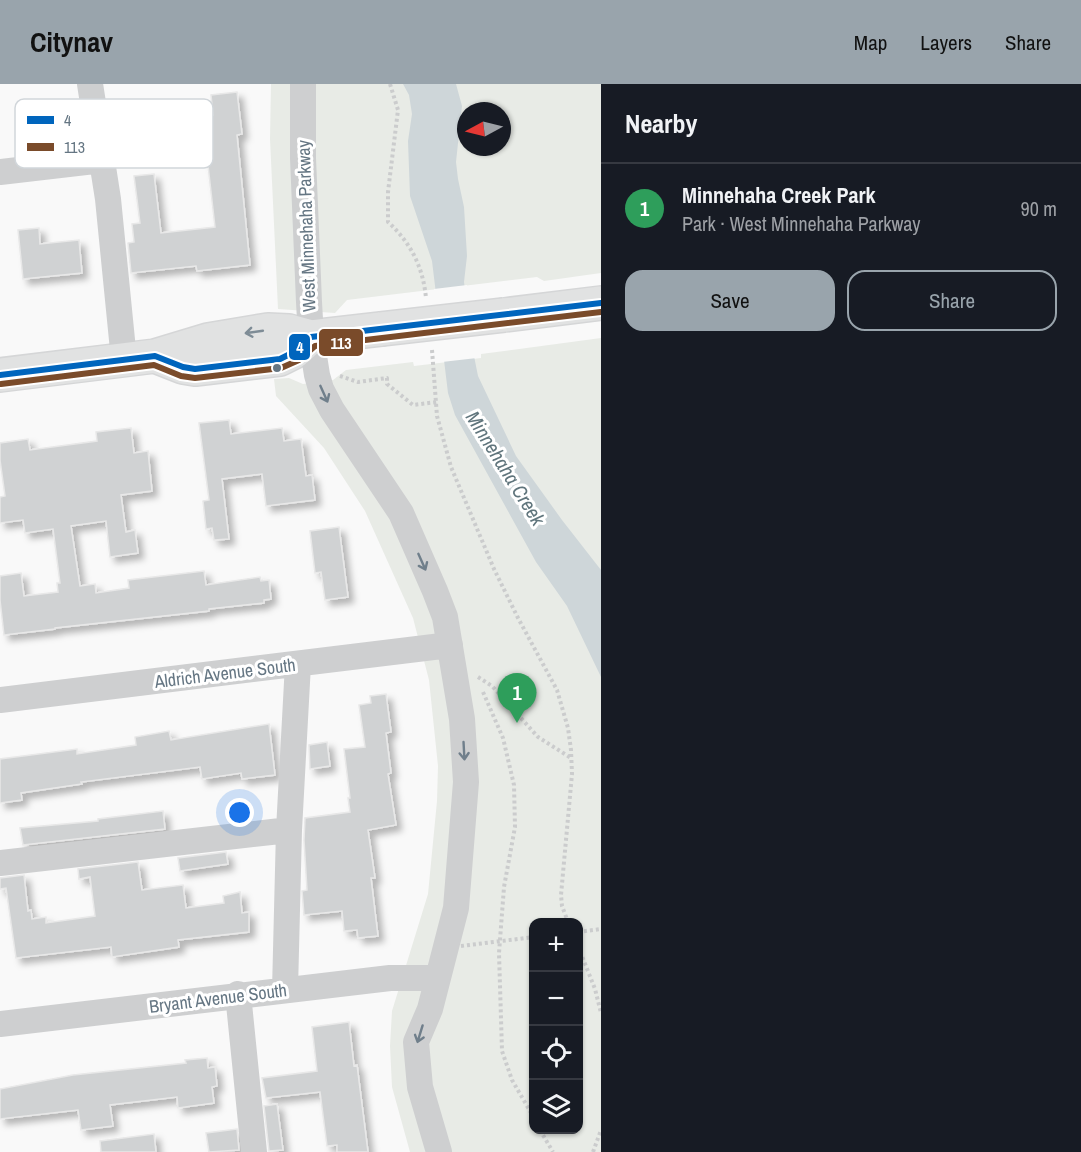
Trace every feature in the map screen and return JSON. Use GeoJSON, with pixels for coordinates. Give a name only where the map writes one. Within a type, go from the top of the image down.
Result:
{"type":"FeatureCollection","features":[{"type":"Feature","properties":{"kind":"main road"},"geometry":{"type":"LineString","coordinates":[[0,375],[140,358],[195,369],[275,360],[290,355],[311,337],[601,303]]}},
{"type":"Feature","properties":{"kind":"street"},"geometry":{"type":"LineString","coordinates":[[90,84],[93,99]]}},
{"type":"Feature","properties":{"kind":"street","name":"West Minnehaha Parkway"},"geometry":{"type":"LineString","coordinates":[[303,84],[303,158],[311,337],[317,375],[321,389],[332,410],[401,513],[445,617],[462,719],[466,782],[453,947],[437,978],[430,1009],[417,1042],[420,1087],[439,1152]]}},
{"type":"Feature","properties":{"kind":"street"},"geometry":{"type":"LineString","coordinates":[[0,171],[28,168]]}},
{"type":"Feature","properties":{"kind":"street"},"geometry":{"type":"LineString","coordinates":[[104,168],[140,358]]}},
{"type":"Feature","properties":{"kind":"street","name":"Aldrich Avenue South"},"geometry":{"type":"LineString","coordinates":[[0,700],[450,645]]}},
{"type":"Feature","properties":{"kind":"street"},"geometry":{"type":"LineString","coordinates":[[285,990],[289,830],[298,664]]}},
{"type":"Feature","properties":{"kind":"street"},"geometry":{"type":"LineString","coordinates":[[0,862],[289,830]]}},
{"type":"Feature","properties":{"kind":"street","name":"Bryant Avenue South"},"geometry":{"type":"LineString","coordinates":[[0,1024],[238,994],[405,977],[437,978]]}},
{"type":"Feature","properties":{"kind":"street"},"geometry":{"type":"LineString","coordinates":[[238,994],[254,1152]]}},
{"type":"Feature","properties":{"kind":"path"},"geometry":{"type":"LineString","coordinates":[[390,84],[398,110],[388,192],[388,222],[414,254],[423,275],[425,288]]}},
{"type":"Feature","properties":{"kind":"path"},"geometry":{"type":"LineString","coordinates":[[333,372],[358,382],[387,378],[387,384],[413,405],[436,402],[441,434],[464,500],[518,618],[557,690],[568,728],[572,758],[561,880],[562,906],[566,918]]}},
{"type":"Feature","properties":{"kind":"path"},"geometry":{"type":"LineString","coordinates":[[475,676],[492,686],[538,737],[572,758]]}},
{"type":"Feature","properties":{"kind":"path"},"geometry":{"type":"LineString","coordinates":[[583,931],[601,929]]}},
{"type":"Feature","properties":{"kind":"path"},"geometry":{"type":"LineString","coordinates":[[453,947],[529,938]]}},
{"type":"Feature","properties":{"kind":"path"},"geometry":{"type":"LineString","coordinates":[[583,957],[601,1013]]}},
{"type":"Feature","properties":{"kind":"path"},"geometry":{"type":"LineString","coordinates":[[595,1150],[601,1130]]}},
{"type":"Feature","properties":{"kind":"path"},"geometry":{"type":"LineString","coordinates":[[542,1134],[553,1152]]}},
{"type":"Feature","properties":{"kind":"shaded area"},"geometry":{"type":"Polygon","coordinates":[[[271,84],[601,84],[601,273],[544,281],[537,277],[347,300],[335,313],[278,309],[270,139],[271,84]]]}},
{"type":"Feature","properties":{"kind":"shaded area"},"geometry":{"type":"Polygon","coordinates":[[[601,338],[601,1152],[410,1152],[392,1087],[390,1046],[392,1011],[428,894],[438,766],[429,680],[413,618],[365,511],[324,448],[276,396],[274,379],[289,378],[303,384],[333,380],[346,370],[413,362],[414,366],[481,358],[481,354],[601,338]]]}},
{"type":"Feature","properties":{"kind":"water","name":"Minnehaha Creek"},"geometry":{"type":"Polygon","coordinates":[[[403,84],[456,84],[461,102],[457,102],[456,162],[464,207],[467,256],[464,282],[478,376],[516,456],[601,570],[601,677],[567,606],[536,562],[455,415],[448,393],[432,261],[410,196],[408,141],[412,114],[409,95],[403,84]]]}},
{"type":"Feature","properties":{"kind":"pier"},"geometry":{"type":"Polygon","coordinates":[[[467,285],[477,358],[442,362],[434,289],[467,285]]]}},
{"type":"Feature","properties":{"kind":"building"},"geometry":{"type":"Polygon","coordinates":[[[237,92],[242,134],[237,135],[250,265],[197,271],[196,266],[131,273],[128,243],[134,242],[132,224],[140,223],[134,176],[154,174],[161,233],[215,227],[208,168],[213,168],[213,99],[211,95],[237,92]]]}},
{"type":"Feature","properties":{"kind":"building"},"geometry":{"type":"Polygon","coordinates":[[[39,228],[40,244],[79,240],[82,273],[23,279],[18,230],[39,228]]]}},
{"type":"Feature","properties":{"kind":"building"},"geometry":{"type":"Polygon","coordinates":[[[229,420],[231,434],[282,428],[284,441],[301,439],[306,476],[312,475],[315,500],[266,506],[262,474],[222,479],[229,539],[214,540],[212,528],[206,529],[203,501],[209,500],[199,423],[229,420]]]}},
{"type":"Feature","properties":{"kind":"building"},"geometry":{"type":"Polygon","coordinates":[[[131,428],[134,453],[148,451],[152,491],[121,495],[126,532],[135,530],[138,553],[110,557],[106,521],[71,526],[80,586],[95,584],[96,593],[129,588],[128,580],[204,571],[206,585],[260,577],[261,581],[269,580],[271,599],[264,600],[264,603],[209,609],[209,611],[4,635],[0,576],[21,573],[24,596],[58,592],[57,583],[60,583],[53,529],[25,533],[23,520],[0,523],[0,497],[5,496],[0,443],[28,439],[30,450],[97,441],[96,432],[131,428]]]}},
{"type":"Feature","properties":{"kind":"building"},"geometry":{"type":"Polygon","coordinates":[[[339,527],[348,597],[325,600],[321,572],[315,573],[310,531],[339,527]]]}},
{"type":"Feature","properties":{"kind":"building"},"geometry":{"type":"Polygon","coordinates":[[[386,694],[391,732],[386,733],[391,773],[388,774],[396,825],[368,830],[375,878],[371,878],[378,936],[358,938],[357,930],[344,931],[342,911],[304,915],[302,891],[307,890],[305,818],[350,812],[344,749],[365,747],[359,705],[371,703],[370,696],[386,694]]]}},
{"type":"Feature","properties":{"kind":"building"},"geometry":{"type":"Polygon","coordinates":[[[269,724],[275,775],[242,779],[241,773],[202,779],[200,767],[81,782],[82,784],[21,793],[22,800],[0,803],[0,759],[77,749],[77,754],[136,745],[135,737],[169,731],[171,740],[269,724]]]}},
{"type":"Feature","properties":{"kind":"building"},"geometry":{"type":"Polygon","coordinates":[[[327,742],[330,766],[310,769],[309,745],[327,742]]]}},
{"type":"Feature","properties":{"kind":"building"},"geometry":{"type":"Polygon","coordinates":[[[163,811],[165,829],[23,845],[20,828],[98,821],[98,819],[163,811]]]}},
{"type":"Feature","properties":{"kind":"building"},"geometry":{"type":"Polygon","coordinates":[[[226,852],[228,864],[180,871],[178,858],[226,852]]]}},
{"type":"Feature","properties":{"kind":"building"},"geometry":{"type":"Polygon","coordinates":[[[138,862],[142,890],[183,885],[186,908],[224,903],[223,896],[240,892],[242,913],[249,912],[249,932],[178,940],[179,947],[112,957],[111,947],[16,958],[6,888],[0,889],[0,878],[24,875],[28,911],[31,910],[32,919],[46,917],[46,923],[95,916],[90,877],[79,879],[78,869],[138,862]]]}},
{"type":"Feature","properties":{"kind":"building"},"geometry":{"type":"Polygon","coordinates":[[[349,1022],[368,1152],[337,1152],[337,1145],[327,1146],[320,1092],[266,1098],[262,1078],[317,1071],[312,1027],[349,1022]]]}},
{"type":"Feature","properties":{"kind":"building"},"geometry":{"type":"Polygon","coordinates":[[[207,1058],[208,1068],[215,1067],[217,1086],[212,1087],[214,1103],[178,1108],[177,1097],[110,1105],[113,1126],[81,1130],[78,1110],[0,1119],[0,1089],[73,1075],[186,1063],[185,1060],[207,1058]]]}},
{"type":"Feature","properties":{"kind":"building"},"geometry":{"type":"Polygon","coordinates":[[[277,1104],[283,1150],[269,1151],[264,1106],[277,1104]]]}},
{"type":"Feature","properties":{"kind":"building"},"geometry":{"type":"Polygon","coordinates":[[[237,1129],[239,1150],[209,1152],[206,1133],[237,1129]]]}},
{"type":"Feature","properties":{"kind":"building"},"geometry":{"type":"Polygon","coordinates":[[[154,1134],[156,1152],[101,1152],[100,1141],[154,1134]]]}},
{"type":"Feature","properties":{"kind":"transit line","name":"4"},"geometry":{"type":"LineString","coordinates":[[0,375],[155,356],[183,367],[195,369],[280,359],[294,352],[311,337],[601,303]]}},
{"type":"Feature","properties":{"kind":"transit line","name":"113"},"geometry":{"type":"LineString","coordinates":[[1,384],[154,365],[181,376],[195,378],[281,368],[299,360],[315,346],[601,312]]}},
{"type":"Feature","properties":{"kind":"place","name":"Minnehaha Creek Park"},"geometry":{"type":"Point","coordinates":[517,723]}}]}
